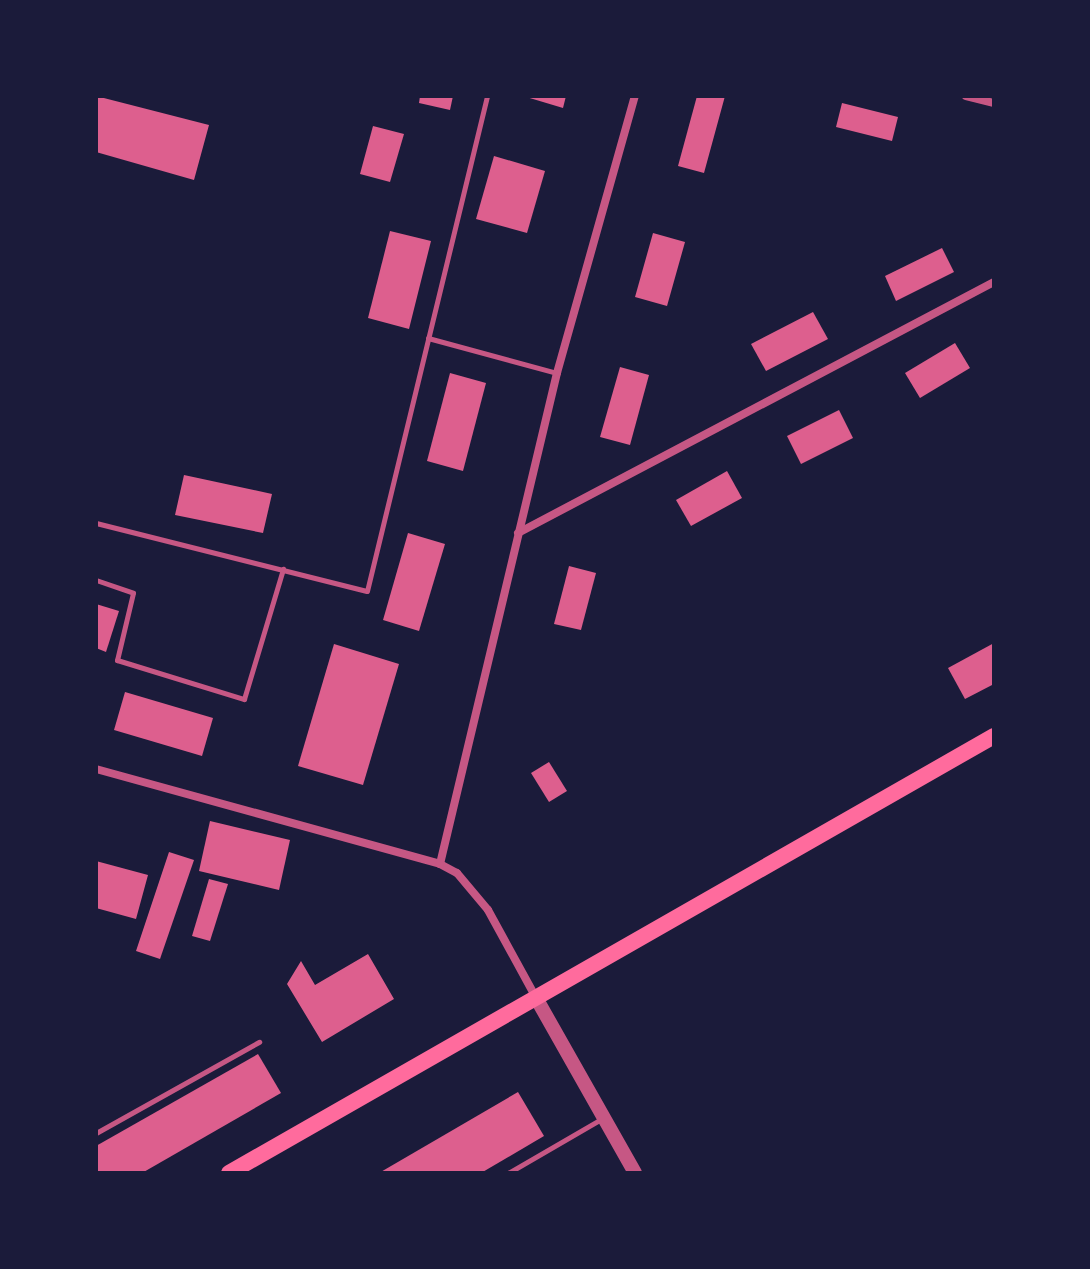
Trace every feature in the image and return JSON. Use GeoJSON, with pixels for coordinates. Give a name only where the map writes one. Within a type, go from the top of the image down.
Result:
{"type":"FeatureCollection","features":[{"type":"Feature","properties":{"kind":"main road"},"geometry":{"type":"LineString","coordinates":[[229,1173],[994,736]]}},
{"type":"Feature","properties":{"kind":"street"},"geometry":{"type":"LineString","coordinates":[[440,864],[557,373],[635,96]]}},
{"type":"Feature","properties":{"kind":"street"},"geometry":{"type":"LineString","coordinates":[[966,96],[994,103]]}},
{"type":"Feature","properties":{"kind":"street"},"geometry":{"type":"LineString","coordinates":[[518,533],[994,282]]}},
{"type":"Feature","properties":{"kind":"street"},"geometry":{"type":"LineString","coordinates":[[96,769],[440,864],[457,873],[488,910],[635,1173]]}},
{"type":"Feature","properties":{"kind":"lane"},"geometry":{"type":"LineString","coordinates":[[96,523],[367,591],[487,96]]}},
{"type":"Feature","properties":{"kind":"lane"},"geometry":{"type":"LineString","coordinates":[[428,338],[557,373]]}},
{"type":"Feature","properties":{"kind":"lane"},"geometry":{"type":"LineString","coordinates":[[96,580],[133,593],[117,660],[244,699],[283,569]]}},
{"type":"Feature","properties":{"kind":"lane"},"geometry":{"type":"LineString","coordinates":[[96,1133],[259,1042]]}},
{"type":"Feature","properties":{"kind":"lane"},"geometry":{"type":"LineString","coordinates":[[508,1173],[603,1118]]}},
{"type":"Feature","properties":{"kind":"building"},"geometry":{"type":"Polygon","coordinates":[[[96,96],[209,125],[194,180],[96,152],[96,96]]]}},
{"type":"Feature","properties":{"kind":"building"},"geometry":{"type":"Polygon","coordinates":[[[420,96],[453,96],[450,110],[419,103],[420,96]]]}},
{"type":"Feature","properties":{"kind":"building"},"geometry":{"type":"Polygon","coordinates":[[[523,96],[566,96],[563,108],[523,96]]]}},
{"type":"Feature","properties":{"kind":"building"},"geometry":{"type":"Polygon","coordinates":[[[697,96],[725,96],[704,173],[678,166],[697,96]]]}},
{"type":"Feature","properties":{"kind":"building"},"geometry":{"type":"Polygon","coordinates":[[[842,103],[898,117],[892,141],[836,127],[842,103]]]}},
{"type":"Feature","properties":{"kind":"building"},"geometry":{"type":"Polygon","coordinates":[[[373,126],[404,134],[390,182],[360,174],[373,126]]]}},
{"type":"Feature","properties":{"kind":"building"},"geometry":{"type":"Polygon","coordinates":[[[494,156],[545,171],[527,233],[476,219],[494,156]]]}},
{"type":"Feature","properties":{"kind":"building"},"geometry":{"type":"Polygon","coordinates":[[[390,231],[431,241],[409,329],[368,318],[390,231]]]}},
{"type":"Feature","properties":{"kind":"building"},"geometry":{"type":"Polygon","coordinates":[[[653,233],[685,242],[667,306],[635,297],[653,233]]]}},
{"type":"Feature","properties":{"kind":"building"},"geometry":{"type":"Polygon","coordinates":[[[942,248],[954,272],[896,301],[885,276],[942,248]]]}},
{"type":"Feature","properties":{"kind":"building"},"geometry":{"type":"Polygon","coordinates":[[[813,312],[828,339],[766,371],[751,344],[813,312]]]}},
{"type":"Feature","properties":{"kind":"building"},"geometry":{"type":"Polygon","coordinates":[[[955,343],[970,368],[920,398],[905,373],[955,343]]]}},
{"type":"Feature","properties":{"kind":"building"},"geometry":{"type":"Polygon","coordinates":[[[620,367],[649,375],[630,445],[600,437],[620,367]]]}},
{"type":"Feature","properties":{"kind":"building"},"geometry":{"type":"Polygon","coordinates":[[[450,373],[486,383],[463,471],[427,461],[450,373]]]}},
{"type":"Feature","properties":{"kind":"building"},"geometry":{"type":"Polygon","coordinates":[[[839,410],[853,438],[801,464],[787,436],[839,410]]]}},
{"type":"Feature","properties":{"kind":"building"},"geometry":{"type":"Polygon","coordinates":[[[727,471],[742,498],[691,526],[676,500],[727,471]]]}},
{"type":"Feature","properties":{"kind":"building"},"geometry":{"type":"Polygon","coordinates":[[[184,475],[272,494],[263,533],[175,515],[184,475]]]}},
{"type":"Feature","properties":{"kind":"building"},"geometry":{"type":"Polygon","coordinates":[[[408,533],[445,544],[419,631],[383,620],[408,533]]]}},
{"type":"Feature","properties":{"kind":"building"},"geometry":{"type":"Polygon","coordinates":[[[569,566],[596,573],[581,630],[554,624],[569,566]]]}},
{"type":"Feature","properties":{"kind":"building"},"geometry":{"type":"Polygon","coordinates":[[[96,604],[119,611],[106,652],[96,648],[96,604]]]}},
{"type":"Feature","properties":{"kind":"building"},"geometry":{"type":"Polygon","coordinates":[[[994,643],[994,684],[965,699],[948,668],[994,643]]]}},
{"type":"Feature","properties":{"kind":"building"},"geometry":{"type":"Polygon","coordinates":[[[334,644],[399,664],[363,785],[298,766],[334,644]]]}},
{"type":"Feature","properties":{"kind":"building"},"geometry":{"type":"Polygon","coordinates":[[[125,692],[213,718],[202,756],[114,730],[125,692]]]}},
{"type":"Feature","properties":{"kind":"building"},"geometry":{"type":"Polygon","coordinates":[[[549,762],[567,791],[549,802],[531,773],[549,762]]]}},
{"type":"Feature","properties":{"kind":"building"},"geometry":{"type":"Polygon","coordinates":[[[210,821],[290,840],[279,890],[199,871],[210,821]]]}},
{"type":"Feature","properties":{"kind":"building"},"geometry":{"type":"Polygon","coordinates":[[[169,852],[194,860],[160,959],[136,951],[169,852]]]}},
{"type":"Feature","properties":{"kind":"building"},"geometry":{"type":"Polygon","coordinates":[[[96,861],[148,875],[136,919],[96,908],[96,861]]]}},
{"type":"Feature","properties":{"kind":"building"},"geometry":{"type":"Polygon","coordinates":[[[209,879],[228,884],[210,941],[192,936],[209,879]]]}},
{"type":"Feature","properties":{"kind":"building"},"geometry":{"type":"Polygon","coordinates":[[[368,954],[394,999],[322,1042],[287,984],[301,961],[315,985],[368,954]]]}},
{"type":"Feature","properties":{"kind":"building"},"geometry":{"type":"Polygon","coordinates":[[[258,1054],[281,1093],[142,1173],[96,1173],[96,1146],[258,1054]]]}},
{"type":"Feature","properties":{"kind":"building"},"geometry":{"type":"Polygon","coordinates":[[[518,1092],[544,1136],[481,1173],[379,1173],[518,1092]]]}}]}
